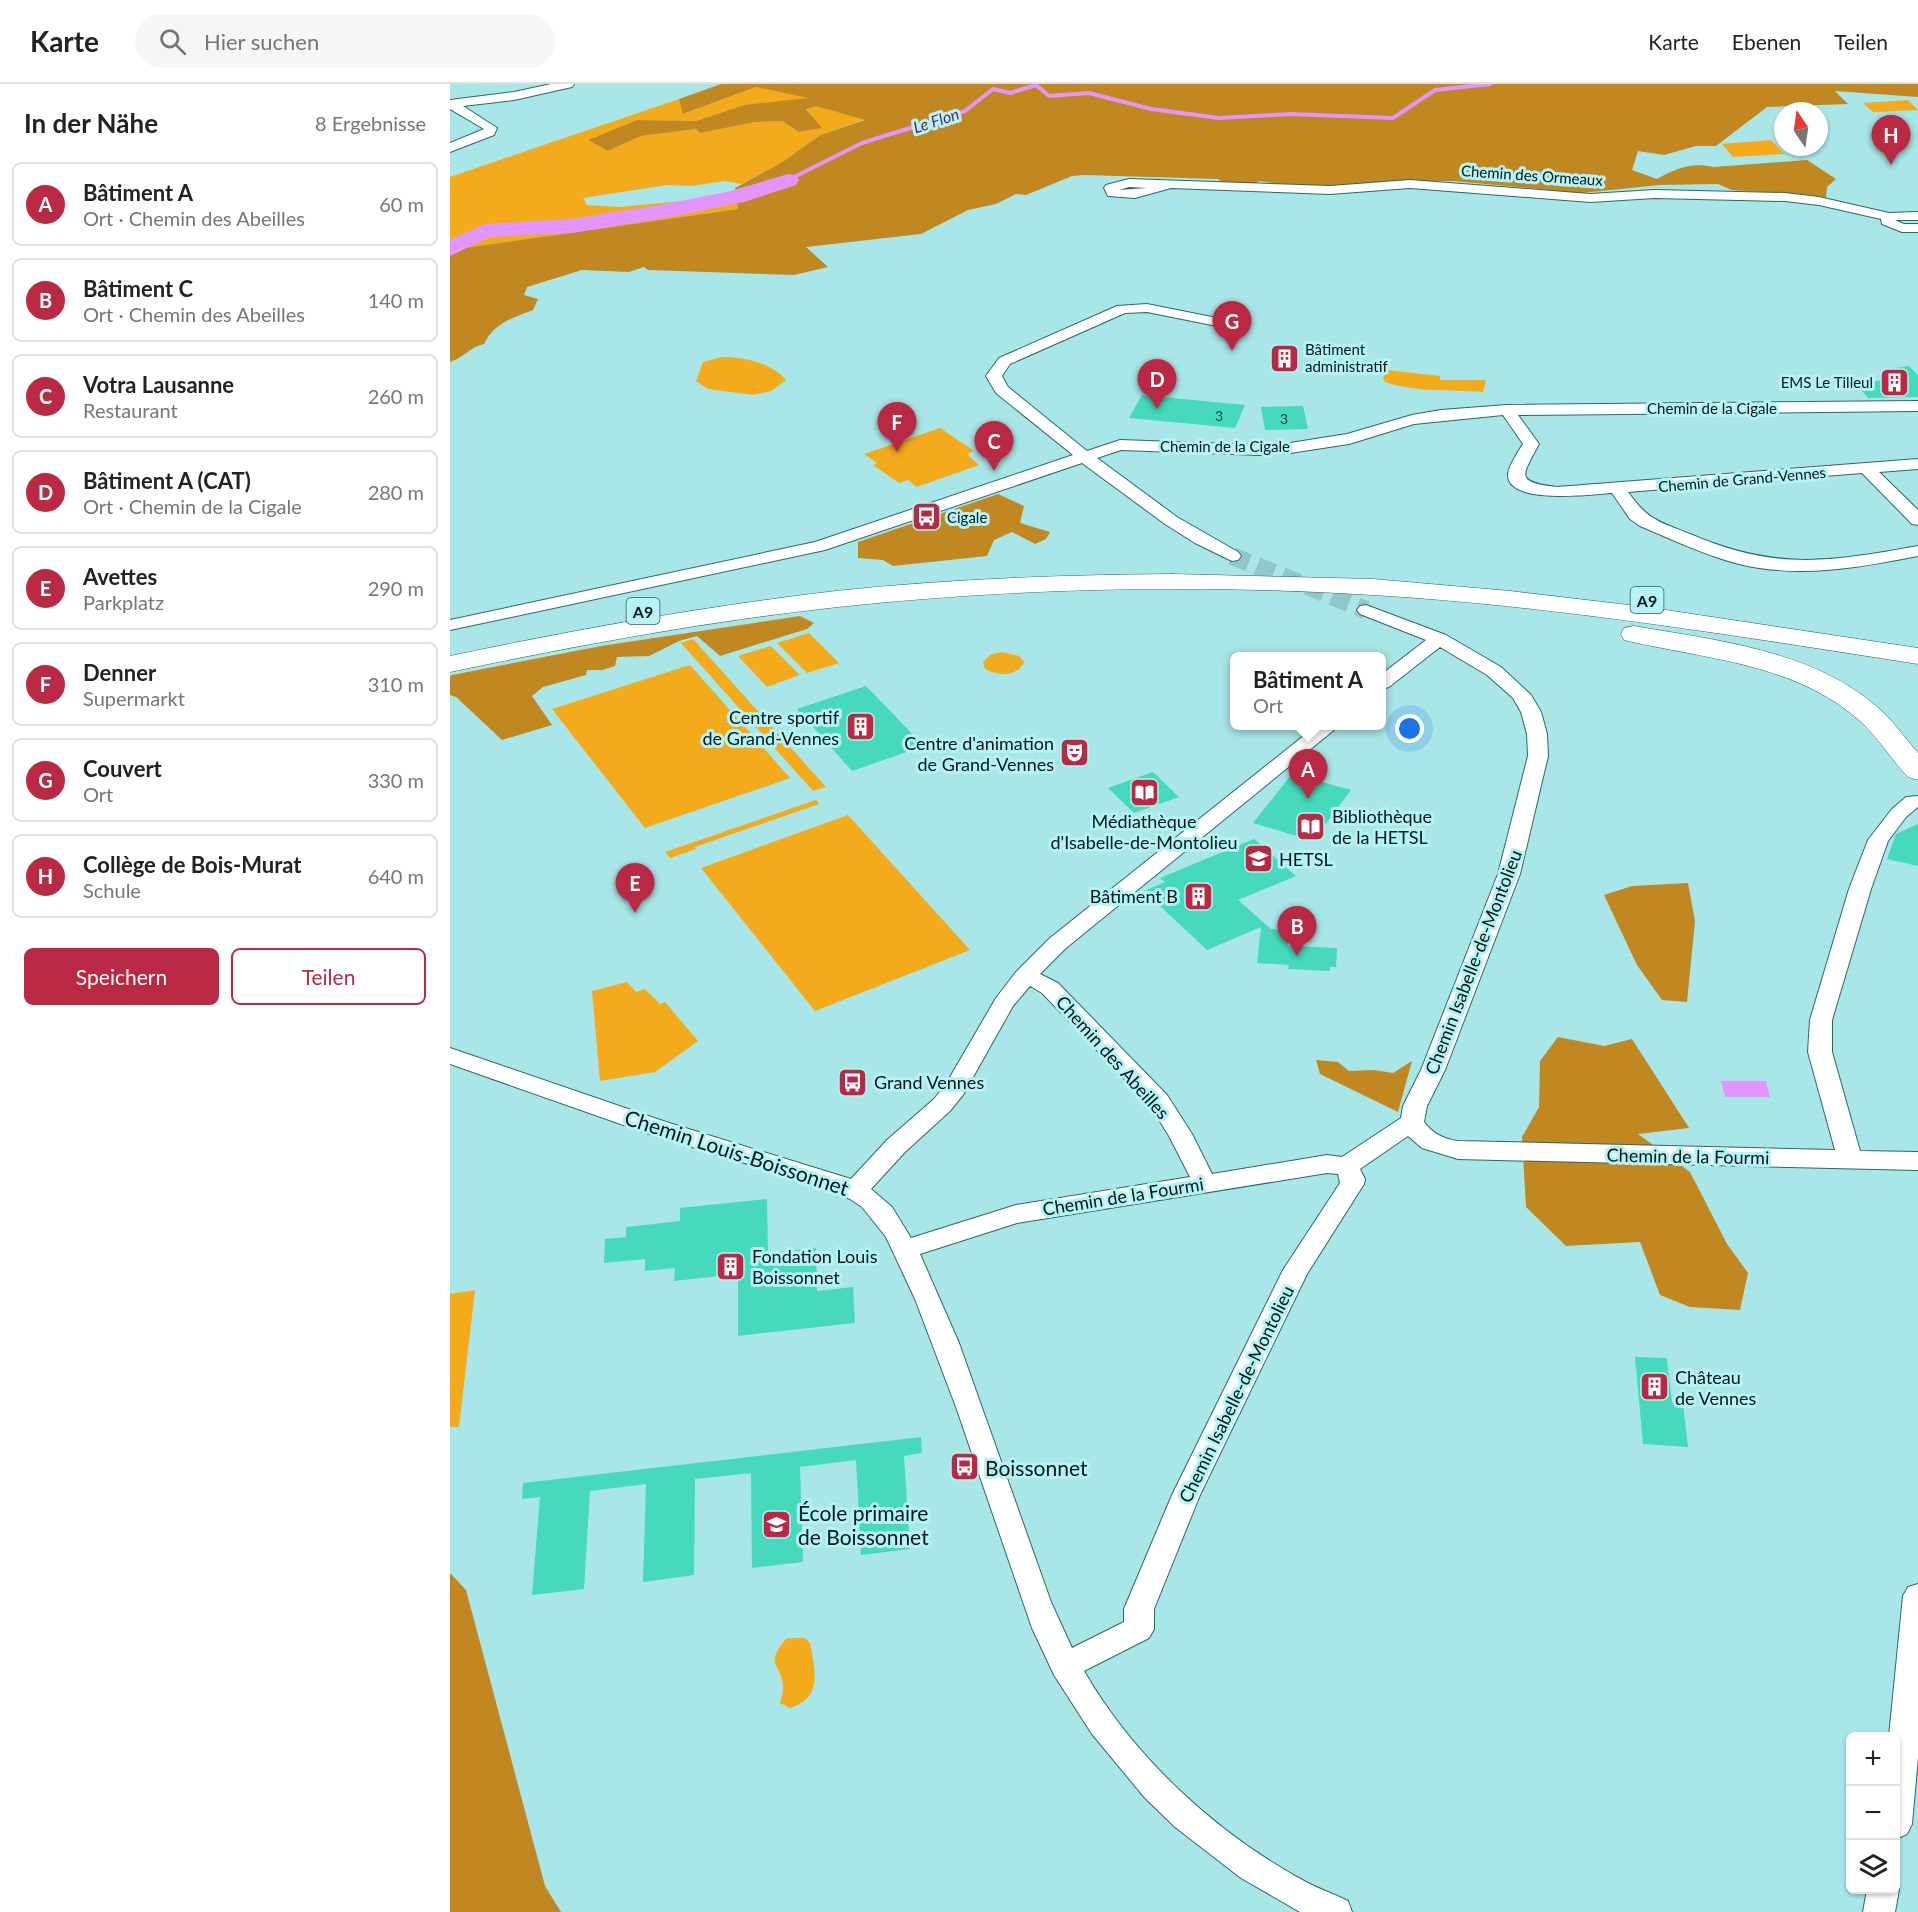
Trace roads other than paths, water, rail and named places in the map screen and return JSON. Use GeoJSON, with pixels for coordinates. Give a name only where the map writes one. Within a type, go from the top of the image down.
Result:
{"type":"FeatureCollection","features":[{"type":"Feature","properties":{"kind":"highway","name":"A9"},"geometry":{"type":"LineString","coordinates":[[450,664],[601,634],[961,574],[1086,568],[1191,567],[1328,570],[1442,577],[1570,590],[1918,641]]}},
{"type":"Feature","properties":{"kind":"highway","name":"A9"},"geometry":{"type":"LineString","coordinates":[[450,647],[654,609],[839,596],[1110,582],[1237,582],[1374,587],[1474,594],[1601,608],[1918,656]]}},
{"type":"Feature","properties":{"kind":"highway"},"geometry":{"type":"LineString","coordinates":[[839,596],[1237,593],[1417,605],[1581,626],[1739,655],[1805,675],[1840,693],[1863,709],[1881,726],[1918,771]]}},
{"type":"Feature","properties":{"kind":"street"},"geometry":{"type":"LineString","coordinates":[[451,104],[508,97],[568,84]]}},
{"type":"Feature","properties":{"kind":"street"},"geometry":{"type":"LineString","coordinates":[[450,148],[489,132],[491,128],[451,104]]}},
{"type":"Feature","properties":{"kind":"street","name":"Chemin des Ormeaux"},"geometry":{"type":"LineString","coordinates":[[1171,184],[1330,190],[1410,184],[1590,198],[1655,194],[1785,197],[1819,201],[1889,217]]}},
{"type":"Feature","properties":{"kind":"street"},"geometry":{"type":"LineString","coordinates":[[1918,216],[1897,215],[1889,217],[1887,221],[1902,228],[1918,228]]}},
{"type":"Feature","properties":{"kind":"street"},"geometry":{"type":"LineString","coordinates":[[1232,555],[1163,516],[1002,390],[994,376],[1004,361],[1122,309],[1147,308],[1242,327]]}},
{"type":"Feature","properties":{"kind":"street","name":"Chemin de la Cigale"},"geometry":{"type":"LineString","coordinates":[[1085,456],[1120,445],[1260,450],[1290,448],[1349,439],[1412,420],[1441,415],[1507,410],[1918,406]]}},
{"type":"Feature","properties":{"kind":"street","name":"Chemin de Grand-Vennes"},"geometry":{"type":"LineString","coordinates":[[1507,410],[1531,444],[1516,472],[1517,479],[1524,486],[1538,490],[1557,492],[1618,489],[1918,464]]}},
{"type":"Feature","properties":{"kind":"street"},"geometry":{"type":"LineString","coordinates":[[450,625],[819,546],[1085,456]]}},
{"type":"Feature","properties":{"kind":"street"},"geometry":{"type":"LineString","coordinates":[[1867,469],[1918,520]]}},
{"type":"Feature","properties":{"kind":"street"},"geometry":{"type":"LineString","coordinates":[[1618,489],[1636,515],[1646,522],[1726,555],[1753,562],[1794,567],[1828,565],[1918,551]]}},
{"type":"Feature","properties":{"kind":"street","name":"Chemin Isabelle-de-Montolieu"},"geometry":{"type":"LineString","coordinates":[[1366,610],[1439,639],[1494,671],[1521,695],[1535,723],[1538,756],[1509,874],[1433,1070],[1415,1106],[1412,1122]]}},
{"type":"Feature","properties":{"kind":"street"},"geometry":{"type":"LineString","coordinates":[[1386,680],[1439,639]]}},
{"type":"Feature","properties":{"kind":"street"},"geometry":{"type":"LineString","coordinates":[[855,1190],[896,1146],[942,1105],[955,1089],[1004,1003],[1024,977],[1058,943],[1322,730]]}},
{"type":"Feature","properties":{"kind":"street"},"geometry":{"type":"LineString","coordinates":[[1850,1160],[1820,1052],[1821,1020],[1860,889],[1878,840],[1899,813],[1913,801]]}},
{"type":"Feature","properties":{"kind":"street","name":"Chemin des Abeilles"},"geometry":{"type":"LineString","coordinates":[[1024,977],[1037,980],[1050,988],[1159,1101],[1180,1134],[1205,1183]]}},
{"type":"Feature","properties":{"kind":"street","name":"Chemin Louis-Boissonnet"},"geometry":{"type":"LineString","coordinates":[[450,1056],[725,1150],[855,1190],[879,1207],[904,1250],[940,1329],[1033,1593],[1065,1666],[1111,1737],[1148,1779],[1204,1832],[1288,1889],[1336,1912]]}},
{"type":"Feature","properties":{"kind":"street"},"geometry":{"type":"LineString","coordinates":[[1346,1166],[1412,1122]]}},
{"type":"Feature","properties":{"kind":"street","name":"Chemin de la Fourmi"},"geometry":{"type":"LineString","coordinates":[[1412,1122],[1423,1139],[1443,1148],[1458,1150],[1918,1161]]}},
{"type":"Feature","properties":{"kind":"street","name":"Chemin de la Fourmi"},"geometry":{"type":"LineString","coordinates":[[904,1250],[1016,1214],[1327,1164],[1346,1166]]}},
{"type":"Feature","properties":{"kind":"street","name":"Chemin Isabelle-de-Montolieu"},"geometry":{"type":"LineString","coordinates":[[1065,1666],[1139,1629],[1139,1609],[1186,1496],[1296,1270],[1352,1184],[1353,1179],[1346,1166]]}},
{"type":"Feature","properties":{"kind":"street"},"geometry":{"type":"LineString","coordinates":[[1900,1786],[1918,1596]]}},
{"type":"Feature","properties":{"kind":"street"},"geometry":{"type":"LineString","coordinates":[[1879,1912],[1882,1894]]}},
{"type":"Feature","properties":{"kind":"waterway","name":"Le Flon"},"geometry":{"type":"LineString","coordinates":[[788,180],[862,143],[965,111],[993,89],[1010,93],[1036,85],[1049,96],[1089,93],[1151,109],[1219,118],[1291,114],[1393,118],[1435,90],[1490,84]]}},
{"type":"Feature","properties":{"kind":"waterway","name":"Le Flon"},"geometry":{"type":"LineString","coordinates":[[450,249],[485,231],[571,226],[660,212],[736,197],[788,180]]}},
{"type":"Feature","properties":{"kind":"tunnel"},"geometry":{"type":"LineString","coordinates":[[1232,556],[1366,610]]}},
{"type":"Feature","properties":{"kind":"place","name":"Collège de Bois-Murat"},"geometry":{"type":"Point","coordinates":[1891,165]}},
{"type":"Feature","properties":{"kind":"place","name":"Couvert"},"geometry":{"type":"Point","coordinates":[1232,351]}},
{"type":"Feature","properties":{"kind":"place","name":"Bâtiment administratif"},"geometry":{"type":"Point","coordinates":[1284,358]}},
{"type":"Feature","properties":{"kind":"place","name":"EMS Le Tilleul"},"geometry":{"type":"Point","coordinates":[1894,382]}},
{"type":"Feature","properties":{"kind":"place","name":"Bâtiment A (CAT)"},"geometry":{"type":"Point","coordinates":[1157,409]}},
{"type":"Feature","properties":{"kind":"place","name":"Denner"},"geometry":{"type":"Point","coordinates":[897,452]}},
{"type":"Feature","properties":{"kind":"place","name":"Votra Lausanne"},"geometry":{"type":"Point","coordinates":[994,471]}},
{"type":"Feature","properties":{"kind":"place","name":"Cigale"},"geometry":{"type":"Point","coordinates":[926,517]}},
{"type":"Feature","properties":{"kind":"place","name":"Centre sportif de Grand-Vennes"},"geometry":{"type":"Point","coordinates":[860,727]}},
{"type":"Feature","properties":{"kind":"place","name":"Centre d'animation de Grand-Vennes"},"geometry":{"type":"Point","coordinates":[1075,753]}},
{"type":"Feature","properties":{"kind":"place","name":"Médiathèque d'Isabelle-de-Montolieu"},"geometry":{"type":"Point","coordinates":[1144,792]}},
{"type":"Feature","properties":{"kind":"place","name":"Bâtiment A"},"geometry":{"type":"Point","coordinates":[1308,799]}},
{"type":"Feature","properties":{"kind":"place","name":"Bibliothèque de la HETSL"},"geometry":{"type":"Point","coordinates":[1311,826]}},
{"type":"Feature","properties":{"kind":"place","name":"HETSL"},"geometry":{"type":"Point","coordinates":[1258,859]}},
{"type":"Feature","properties":{"kind":"place","name":"Bâtiment B"},"geometry":{"type":"Point","coordinates":[1199,896]}},
{"type":"Feature","properties":{"kind":"place","name":"Avettes"},"geometry":{"type":"Point","coordinates":[635,913]}},
{"type":"Feature","properties":{"kind":"place","name":"Bâtiment C"},"geometry":{"type":"Point","coordinates":[1297,956]}},
{"type":"Feature","properties":{"kind":"place","name":"Grand Vennes"},"geometry":{"type":"Point","coordinates":[853,1082]}},
{"type":"Feature","properties":{"kind":"place","name":"Fondation Louis Boissonnet"},"geometry":{"type":"Point","coordinates":[731,1266]}},
{"type":"Feature","properties":{"kind":"place","name":"Château de Vennes"},"geometry":{"type":"Point","coordinates":[1654,1387]}},
{"type":"Feature","properties":{"kind":"place","name":"Boissonnet"},"geometry":{"type":"Point","coordinates":[964,1467]}},
{"type":"Feature","properties":{"kind":"place","name":"École primaire de Boissonnet"},"geometry":{"type":"Point","coordinates":[777,1524]}}]}
